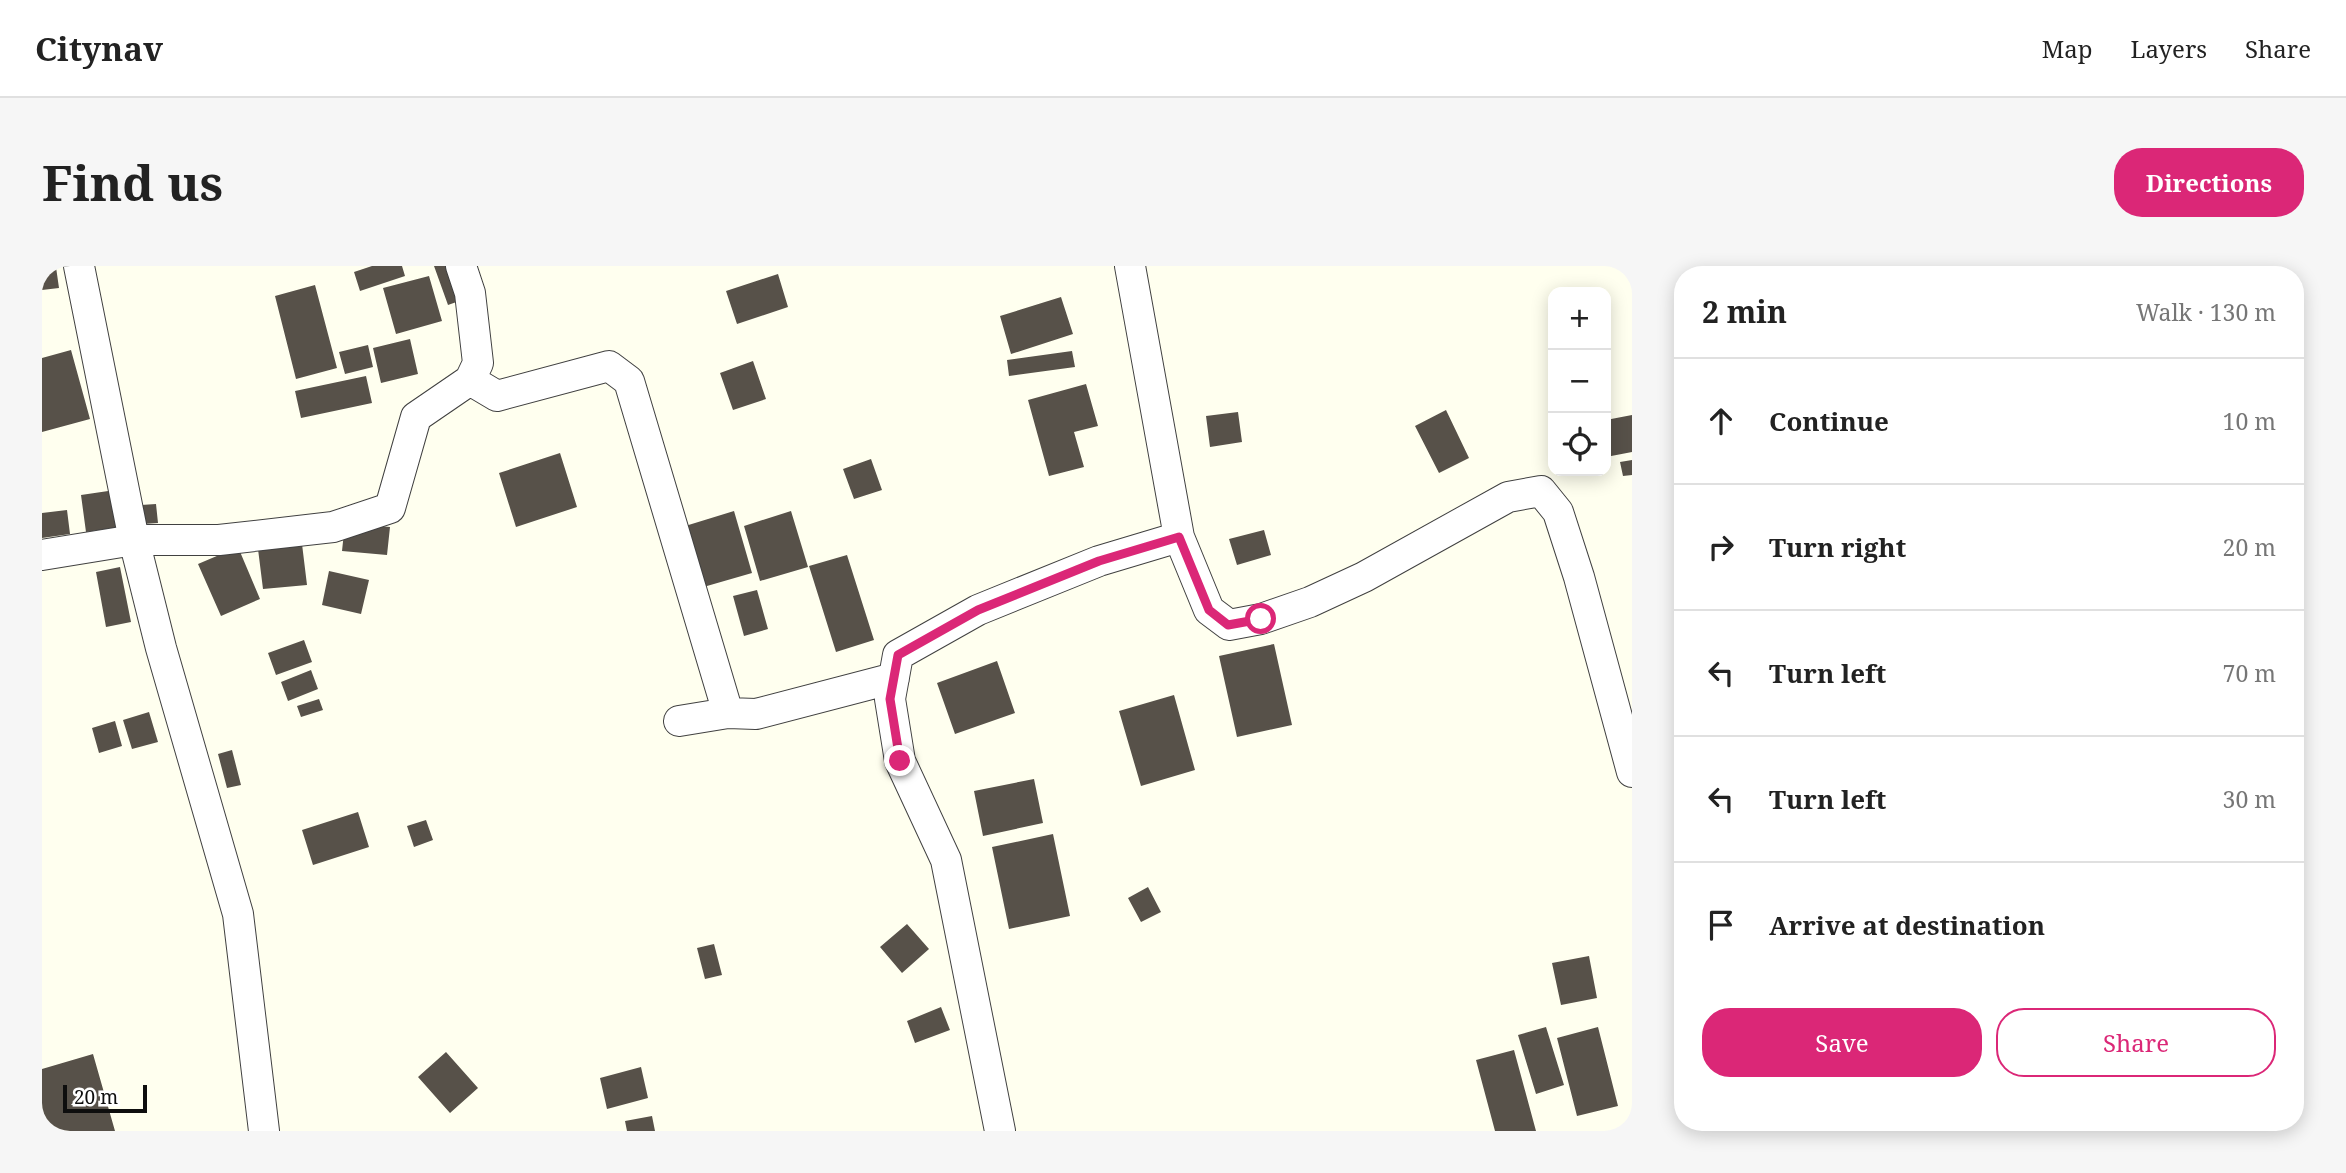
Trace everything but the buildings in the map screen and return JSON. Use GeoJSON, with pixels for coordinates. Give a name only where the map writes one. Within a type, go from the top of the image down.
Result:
{"type":"FeatureCollection","features":[{"type":"Feature","properties":{"kind":"street"},"geometry":{"type":"LineString","coordinates":[[79,266],[134,540],[160,648],[238,914],[264,1131]]}},
{"type":"Feature","properties":{"kind":"street"},"geometry":{"type":"LineString","coordinates":[[42,555],[134,540],[219,540],[333,527],[390,508],[416,417],[470,380],[478,363],[470,293],[461,266]]}},
{"type":"Feature","properties":{"kind":"street"},"geometry":{"type":"LineString","coordinates":[[1130,266],[1179,537],[1209,610],[1228,625],[1261,619],[1310,602],[1364,577],[1508,496],[1541,491],[1558,512],[1632,772]]}},
{"type":"Feature","properties":{"kind":"street"},"geometry":{"type":"LineString","coordinates":[[470,380],[497,396],[609,366],[629,380],[727,713]]}},
{"type":"Feature","properties":{"kind":"street"},"geometry":{"type":"LineString","coordinates":[[1000,1131],[946,860],[900,761],[890,699],[898,655],[978,610],[1099,561],[1179,537]]}},
{"type":"Feature","properties":{"kind":"street"},"geometry":{"type":"LineString","coordinates":[[679,721],[727,713],[756,714],[894,678]]}},
{"type":"Feature","properties":{"kind":"route"},"geometry":{"type":"LineString","coordinates":[[900,761],[890,699],[898,655],[978,610],[1099,561],[1179,537],[1209,610],[1228,625],[1261,619]]}}]}
